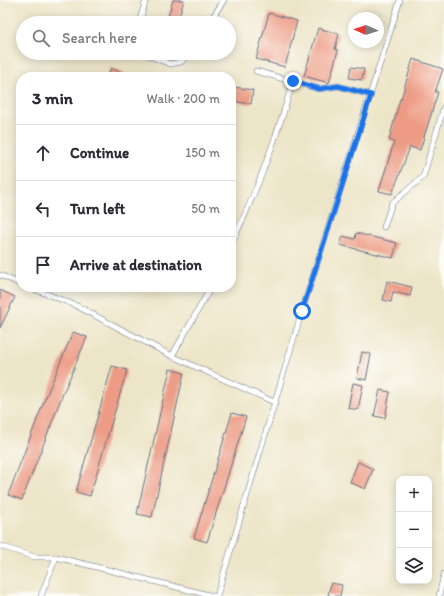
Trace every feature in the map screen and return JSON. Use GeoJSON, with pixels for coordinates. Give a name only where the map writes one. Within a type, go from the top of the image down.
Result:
{"type":"FeatureCollection","features":[{"type":"Feature","properties":{"kind":"lane"},"geometry":{"type":"LineString","coordinates":[[141,16],[146,0]]}},
{"type":"Feature","properties":{"kind":"lane"},"geometry":{"type":"LineString","coordinates":[[214,16],[224,0]]}},
{"type":"Feature","properties":{"kind":"lane"},"geometry":{"type":"LineString","coordinates":[[217,596],[276,403],[302,311],[400,0]]}},
{"type":"Feature","properties":{"kind":"lane"},"geometry":{"type":"LineString","coordinates":[[160,60],[170,64],[181,62],[183,60]]}},
{"type":"Feature","properties":{"kind":"lane"},"geometry":{"type":"LineString","coordinates":[[256,71],[319,89],[338,86],[371,95]]}},
{"type":"Feature","properties":{"kind":"lane"},"geometry":{"type":"LineString","coordinates":[[236,235],[244,219],[282,120],[293,81]]}},
{"type":"Feature","properties":{"kind":"lane"},"geometry":{"type":"LineString","coordinates":[[384,227],[392,203],[423,177],[444,107]]}},
{"type":"Feature","properties":{"kind":"lane"},"geometry":{"type":"LineString","coordinates":[[0,275],[16,282]]}},
{"type":"Feature","properties":{"kind":"lane"},"geometry":{"type":"LineString","coordinates":[[42,292],[75,305],[172,356],[276,403]]}},
{"type":"Feature","properties":{"kind":"lane"},"geometry":{"type":"LineString","coordinates":[[172,356],[208,292]]}},
{"type":"Feature","properties":{"kind":"lane"},"geometry":{"type":"LineString","coordinates":[[0,546],[35,557],[56,557],[213,596]]}},
{"type":"Feature","properties":{"kind":"lane"},"geometry":{"type":"LineString","coordinates":[[41,596],[56,557]]}},
{"type":"Feature","properties":{"kind":"lane"},"geometry":{"type":"LineString","coordinates":[[439,596],[444,574]]}},
{"type":"Feature","properties":{"kind":"building"},"geometry":{"type":"Polygon","coordinates":[[[173,0],[184,0],[179,16],[168,16],[173,0]]]}},
{"type":"Feature","properties":{"kind":"building"},"geometry":{"type":"Polygon","coordinates":[[[269,13],[297,21],[285,67],[256,59],[269,13]]]}},
{"type":"Feature","properties":{"kind":"building"},"geometry":{"type":"Polygon","coordinates":[[[318,28],[339,34],[335,49],[338,50],[329,83],[304,76],[318,28]]]}},
{"type":"Feature","properties":{"kind":"building"},"geometry":{"type":"Polygon","coordinates":[[[413,59],[443,69],[435,92],[438,92],[420,150],[410,147],[392,194],[379,191],[394,142],[389,140],[413,59]]]}},
{"type":"Feature","properties":{"kind":"building"},"geometry":{"type":"Polygon","coordinates":[[[351,67],[364,69],[362,80],[349,78],[351,67]]]}},
{"type":"Feature","properties":{"kind":"building"},"geometry":{"type":"Polygon","coordinates":[[[111,68],[121,72],[109,72],[111,68]]]}},
{"type":"Feature","properties":{"kind":"building"},"geometry":{"type":"Polygon","coordinates":[[[236,87],[253,90],[251,104],[236,102],[236,87]]]}},
{"type":"Feature","properties":{"kind":"building"},"geometry":{"type":"Polygon","coordinates":[[[356,233],[397,243],[393,258],[340,245],[343,236],[355,239],[356,233]]]}},
{"type":"Feature","properties":{"kind":"building"},"geometry":{"type":"Polygon","coordinates":[[[387,281],[412,287],[410,296],[393,292],[391,302],[383,300],[387,281]]]}},
{"type":"Feature","properties":{"kind":"building"},"geometry":{"type":"Polygon","coordinates":[[[0,290],[15,297],[0,328],[0,290]]]}},
{"type":"Feature","properties":{"kind":"building"},"geometry":{"type":"Polygon","coordinates":[[[73,332],[87,337],[62,396],[22,500],[8,495],[73,332]]]}},
{"type":"Feature","properties":{"kind":"building"},"geometry":{"type":"Polygon","coordinates":[[[362,352],[371,354],[366,380],[357,378],[362,352]]]}},
{"type":"Feature","properties":{"kind":"building"},"geometry":{"type":"Polygon","coordinates":[[[112,366],[127,370],[90,496],[76,492],[112,366]]]}},
{"type":"Feature","properties":{"kind":"building"},"geometry":{"type":"Polygon","coordinates":[[[170,369],[184,373],[152,517],[137,514],[170,369]]]}},
{"type":"Feature","properties":{"kind":"building"},"geometry":{"type":"Polygon","coordinates":[[[353,383],[363,385],[358,410],[348,408],[353,383]]]}},
{"type":"Feature","properties":{"kind":"building"},"geometry":{"type":"Polygon","coordinates":[[[380,390],[390,392],[385,418],[374,416],[380,390]]]}},
{"type":"Feature","properties":{"kind":"building"},"geometry":{"type":"Polygon","coordinates":[[[232,413],[246,417],[207,542],[194,538],[232,413]]]}},
{"type":"Feature","properties":{"kind":"building"},"geometry":{"type":"Polygon","coordinates":[[[358,462],[373,469],[365,489],[350,482],[358,462]]]}},
{"type":"Feature","properties":{"kind":"building"},"geometry":{"type":"Polygon","coordinates":[[[331,583],[342,585],[340,596],[328,596],[331,583]]]}},
{"type":"Feature","properties":{"kind":"route"},"geometry":{"type":"LineString","coordinates":[[293,81],[319,89],[338,86],[371,95],[302,311]]}}]}
